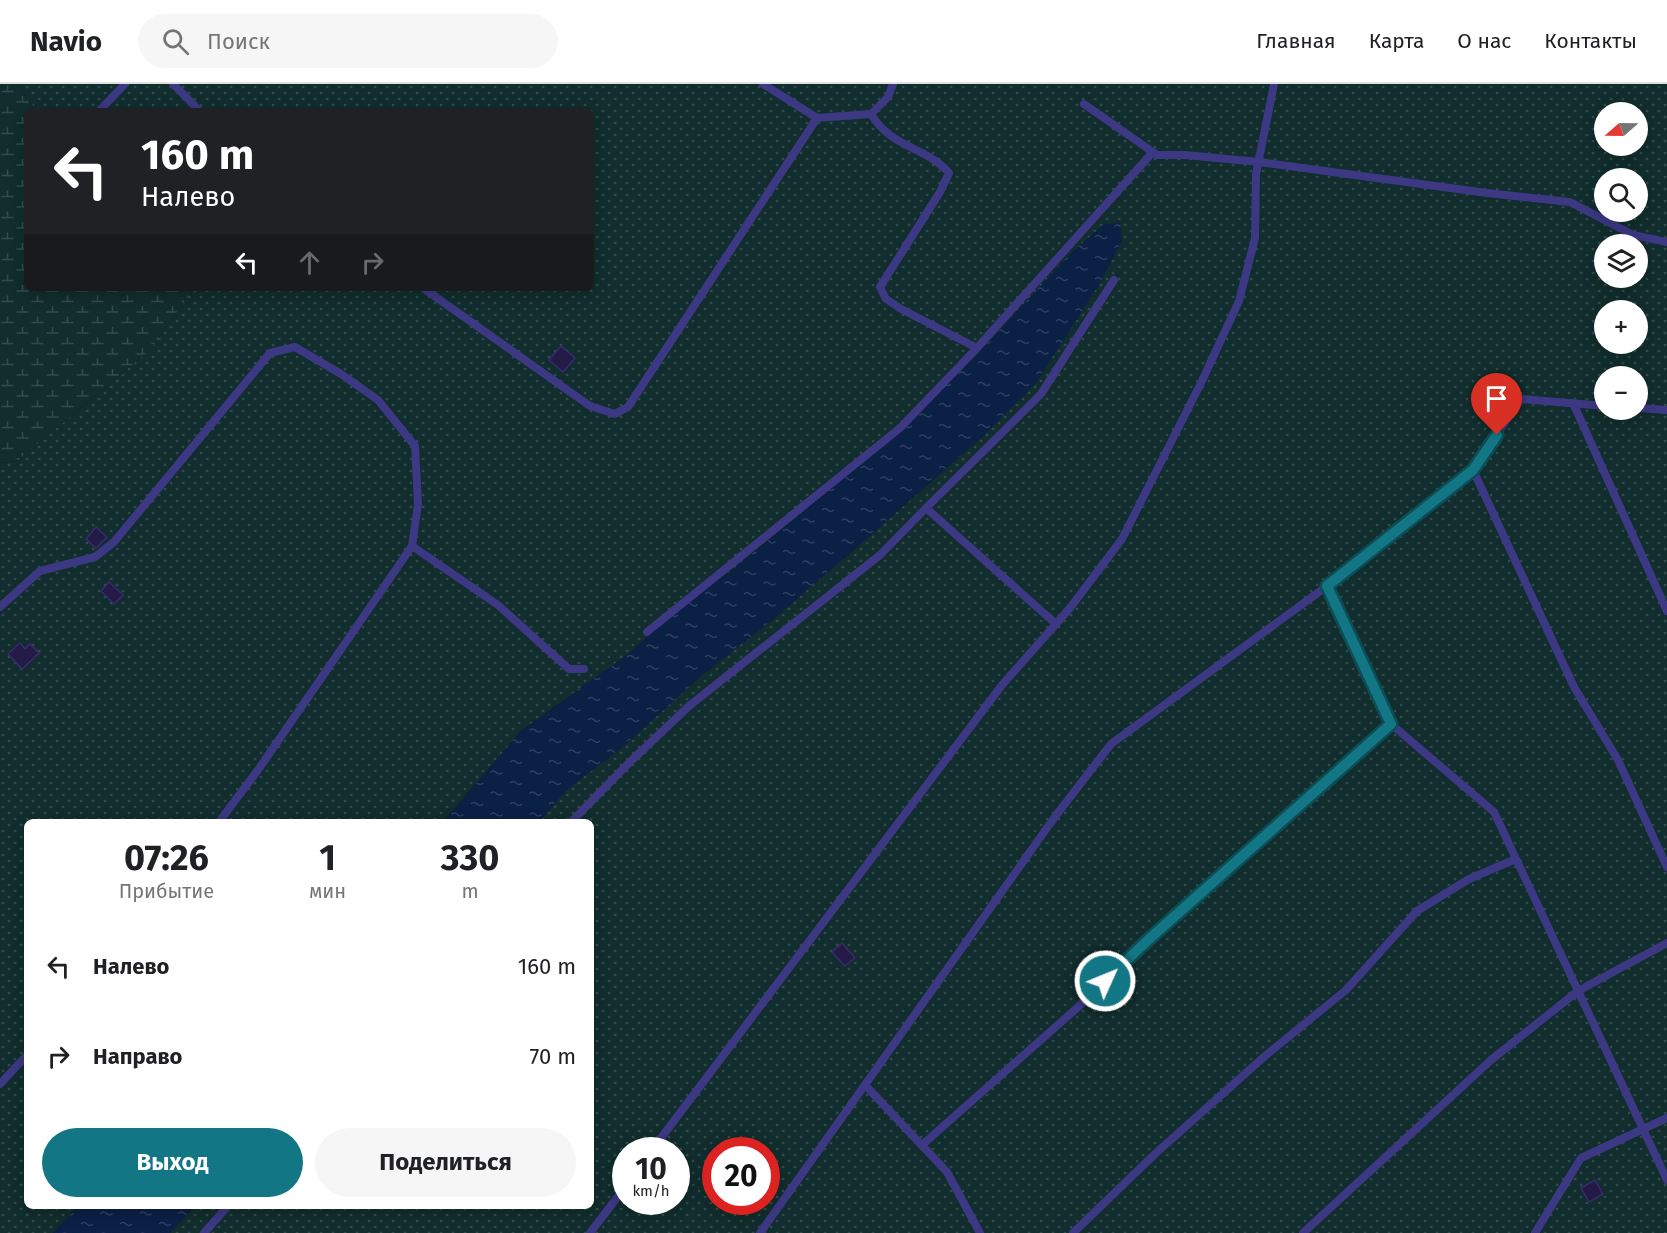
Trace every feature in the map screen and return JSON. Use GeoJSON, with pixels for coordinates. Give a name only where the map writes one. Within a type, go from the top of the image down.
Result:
{"type":"FeatureCollection","features":[{"type":"Feature","properties":{"kind":"lane"},"geometry":{"type":"LineString","coordinates":[[102,108],[125,84]]}},
{"type":"Feature","properties":{"kind":"lane"},"geometry":{"type":"LineString","coordinates":[[174,84],[197,108]]}},
{"type":"Feature","properties":{"kind":"lane"},"geometry":{"type":"LineString","coordinates":[[763,84],[817,118],[871,114],[888,97],[894,84]]}},
{"type":"Feature","properties":{"kind":"lane"},"geometry":{"type":"LineString","coordinates":[[662,1137],[1002,685],[1056,624],[1122,539],[1201,383],[1239,301],[1255,238],[1256,174],[1274,84]]}},
{"type":"Feature","properties":{"kind":"lane"},"geometry":{"type":"LineString","coordinates":[[1084,104],[1157,155],[1185,155],[1259,162],[1570,202],[1633,236],[1667,242]]}},
{"type":"Feature","properties":{"kind":"lane"},"geometry":{"type":"LineString","coordinates":[[871,114],[876,123],[900,144],[941,163],[949,173],[940,192],[880,287],[886,298],[901,309],[977,348]]}},
{"type":"Feature","properties":{"kind":"lane"},"geometry":{"type":"LineString","coordinates":[[427,291],[590,406],[615,414],[628,407],[817,118]]}},
{"type":"Feature","properties":{"kind":"lane"},"geometry":{"type":"LineString","coordinates":[[647,632],[900,428],[977,348],[1153,152]]}},
{"type":"Feature","properties":{"kind":"lane"},"geometry":{"type":"LineString","coordinates":[[574,819],[690,706],[880,555],[1041,394],[1114,280]]}},
{"type":"Feature","properties":{"kind":"lane"},"geometry":{"type":"LineString","coordinates":[[0,607],[40,571],[95,557],[114,542],[270,353],[295,347],[342,374],[378,400],[415,446],[418,504],[412,546],[258,770],[221,819]]}},
{"type":"Feature","properties":{"kind":"lane"},"geometry":{"type":"LineString","coordinates":[[760,1233],[1054,818],[1111,744],[1327,586],[1473,470],[1521,399],[1594,405]]}},
{"type":"Feature","properties":{"kind":"lane"},"geometry":{"type":"LineString","coordinates":[[1573,403],[1667,611]]}},
{"type":"Feature","properties":{"kind":"lane"},"geometry":{"type":"LineString","coordinates":[[1648,409],[1667,410]]}},
{"type":"Feature","properties":{"kind":"lane"},"geometry":{"type":"LineString","coordinates":[[1473,470],[1574,687],[1618,760],[1667,867]]}},
{"type":"Feature","properties":{"kind":"lane"},"geometry":{"type":"LineString","coordinates":[[926,508],[1056,624]]}},
{"type":"Feature","properties":{"kind":"lane"},"geometry":{"type":"LineString","coordinates":[[412,546],[498,605],[569,669],[584,669]]}},
{"type":"Feature","properties":{"kind":"lane"},"geometry":{"type":"LineString","coordinates":[[1327,586],[1391,724],[1494,812],[1667,1180]]}},
{"type":"Feature","properties":{"kind":"lane"},"geometry":{"type":"LineString","coordinates":[[922,1145],[1391,724]]}},
{"type":"Feature","properties":{"kind":"lane"},"geometry":{"type":"LineString","coordinates":[[1073,1233],[1156,1153],[1265,1056],[1346,990],[1417,911],[1469,879],[1516,860]]}},
{"type":"Feature","properties":{"kind":"lane"},"geometry":{"type":"LineString","coordinates":[[1303,1233],[1491,1060],[1578,991],[1667,943]]}},
{"type":"Feature","properties":{"kind":"lane"},"geometry":{"type":"LineString","coordinates":[[0,1084],[24,1057]]}},
{"type":"Feature","properties":{"kind":"lane"},"geometry":{"type":"LineString","coordinates":[[865,1085],[947,1172],[980,1233]]}},
{"type":"Feature","properties":{"kind":"lane"},"geometry":{"type":"LineString","coordinates":[[1535,1233],[1581,1158],[1667,1118]]}},
{"type":"Feature","properties":{"kind":"lane"},"geometry":{"type":"LineString","coordinates":[[590,1233],[612,1204]]}},
{"type":"Feature","properties":{"kind":"lane"},"geometry":{"type":"LineString","coordinates":[[204,1233],[225,1209]]}},
{"type":"Feature","properties":{"kind":"green space"},"geometry":{"type":"Polygon","coordinates":[[[0,84],[17,84],[35,108],[24,108],[24,291],[192,291],[150,350],[17,461],[0,463],[0,84]]]}},
{"type":"Feature","properties":{"kind":"green space"},"geometry":{"type":"Polygon","coordinates":[[[17,84],[1667,84],[1667,1233],[170,1233],[192,1209],[594,1209],[594,819],[542,819],[565,791],[626,744],[697,679],[772,620],[985,434],[972,360],[877,450],[777,534],[730,572],[686,603],[627,655],[522,730],[446,819],[24,819],[24,1209],[76,1209],[53,1233],[0,1233],[0,463],[17,461],[150,350],[192,291],[594,291],[594,108],[35,108],[17,84]]]}},
{"type":"Feature","properties":{"kind":"water"},"geometry":{"type":"Polygon","coordinates":[[[1120,222],[1122,241],[1100,283],[1036,383],[985,434],[772,620],[697,679],[626,744],[565,791],[542,819],[446,819],[522,730],[627,655],[686,603],[730,572],[877,450],[972,360],[1071,253],[1103,225],[1120,222]]]}},
{"type":"Feature","properties":{"kind":"water"},"geometry":{"type":"Polygon","coordinates":[[[76,1209],[192,1209],[170,1233],[53,1233],[76,1209]]]}},
{"type":"Feature","properties":{"kind":"building"},"geometry":{"type":"Polygon","coordinates":[[[561,346],[575,358],[563,372],[549,360],[561,346]]]}},
{"type":"Feature","properties":{"kind":"building"},"geometry":{"type":"Polygon","coordinates":[[[96,527],[107,537],[96,548],[86,539],[96,527]]]}},
{"type":"Feature","properties":{"kind":"building"},"geometry":{"type":"Polygon","coordinates":[[[109,582],[123,595],[114,604],[101,591],[109,582]]]}},
{"type":"Feature","properties":{"kind":"building"},"geometry":{"type":"Polygon","coordinates":[[[20,643],[25,649],[30,644],[39,653],[22,669],[8,654],[20,643]]]}},
{"type":"Feature","properties":{"kind":"building"},"geometry":{"type":"Polygon","coordinates":[[[842,943],[855,958],[845,966],[832,952],[842,943]]]}},
{"type":"Feature","properties":{"kind":"building"},"geometry":{"type":"Polygon","coordinates":[[[1595,1180],[1603,1194],[1589,1202],[1581,1188],[1595,1180]]]}},
{"type":"Feature","properties":{"kind":"route"},"geometry":{"type":"LineString","coordinates":[[1105,981],[1391,724],[1327,586],[1473,470],[1497,435]]}}]}
